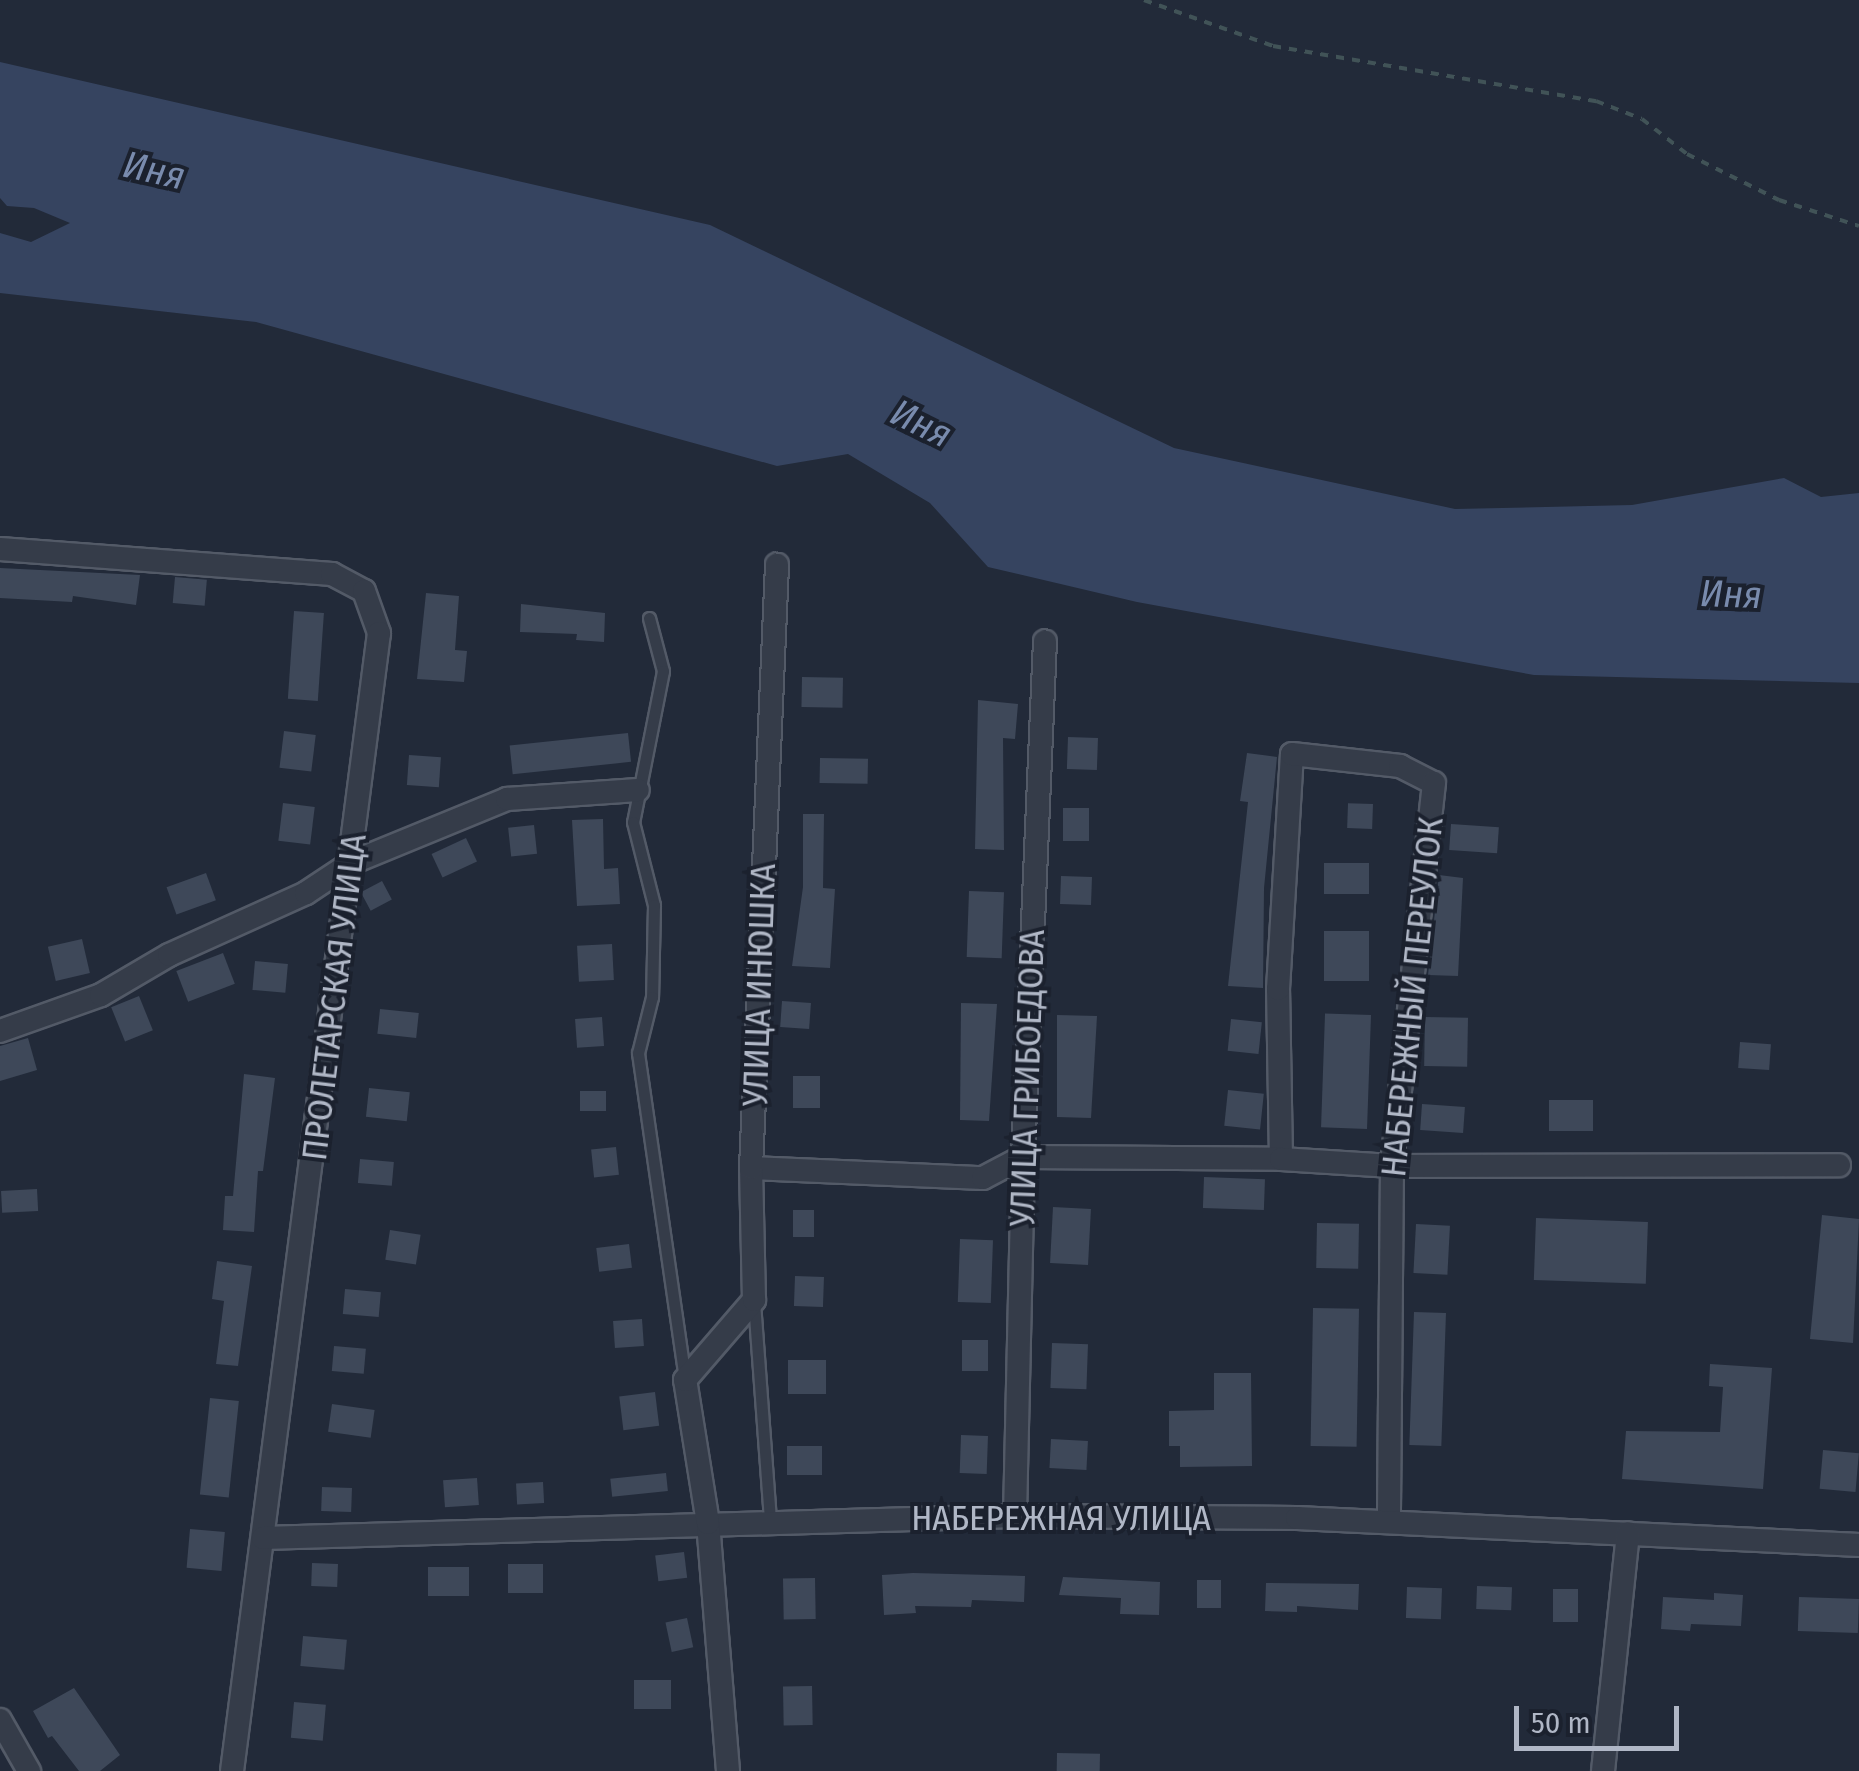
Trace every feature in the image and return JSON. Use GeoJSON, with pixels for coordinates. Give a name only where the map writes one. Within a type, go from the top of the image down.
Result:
{"type":"FeatureCollection","features":[{"type":"Feature","properties":{"kind":"street","name":"ПРОЛЕТАРСКАЯ УЛИЦА"},"geometry":{"type":"LineString","coordinates":[[0,549],[332,574],[364,590],[380,632],[232,1771]]}},
{"type":"Feature","properties":{"kind":"street","name":"УЛИЦА ИНЮШКА"},"geometry":{"type":"LineString","coordinates":[[754,1300],[751,1168],[776,564]]}},
{"type":"Feature","properties":{"kind":"street","name":"УЛИЦА ГРИБОЕДОВА"},"geometry":{"type":"LineString","coordinates":[[1015,1516],[1023,1157],[1045,641]]}},
{"type":"Feature","properties":{"kind":"street","name":"НАБЕРЕЖНЫЙ ПЕРЕУЛОК"},"geometry":{"type":"LineString","coordinates":[[1281,1159],[1278,989],[1292,754],[1400,766],[1434,783],[1392,1166],[1388,1522]]}},
{"type":"Feature","properties":{"kind":"street"},"geometry":{"type":"LineString","coordinates":[[0,1031],[100,995],[169,955],[306,893],[352,864],[507,799],[638,790]]}},
{"type":"Feature","properties":{"kind":"street"},"geometry":{"type":"LineString","coordinates":[[751,1168],[983,1178],[1023,1157],[1281,1159],[1392,1166],[1839,1166]]}},
{"type":"Feature","properties":{"kind":"street"},"geometry":{"type":"LineString","coordinates":[[728,1771],[708,1524],[685,1380],[754,1300]]}},
{"type":"Feature","properties":{"kind":"street","name":"НАБЕРЕЖНАЯ УЛИЦА"},"geometry":{"type":"LineString","coordinates":[[263,1538],[1015,1516],[1388,1522],[1859,1545]]}},
{"type":"Feature","properties":{"kind":"street"},"geometry":{"type":"LineString","coordinates":[[1603,1771],[1628,1534]]}},
{"type":"Feature","properties":{"kind":"street"},"geometry":{"type":"LineString","coordinates":[[0,1720],[29,1771]]}},
{"type":"Feature","properties":{"kind":"lane"},"geometry":{"type":"LineString","coordinates":[[650,618],[663,670],[633,822],[654,904],[652,997],[638,1053],[685,1380]]}},
{"type":"Feature","properties":{"kind":"lane"},"geometry":{"type":"LineString","coordinates":[[754,1300],[770,1522]]}},
{"type":"Feature","properties":{"kind":"path"},"geometry":{"type":"LineString","coordinates":[[1144,0],[1273,46],[1596,102],[1642,119],[1686,154],[1779,200],[1859,225]]}},
{"type":"Feature","properties":{"kind":"water","name":"Иня"},"geometry":{"type":"Polygon","coordinates":[[[0,62],[710,225],[1174,448],[1455,509],[1632,505],[1784,478],[1821,497],[1859,493],[1859,683],[1534,675],[1137,602],[988,567],[930,503],[848,454],[777,466],[256,322],[0,293],[0,233],[31,242],[70,223],[34,208],[7,206],[0,198],[0,62]]]}},
{"type":"Feature","properties":{"kind":"building"},"geometry":{"type":"Polygon","coordinates":[[[0,568],[140,575],[136,605],[73,596],[72,602],[0,598],[0,568]]]}},
{"type":"Feature","properties":{"kind":"building"},"geometry":{"type":"Polygon","coordinates":[[[175,577],[207,580],[205,606],[173,603],[175,577]]]}},
{"type":"Feature","properties":{"kind":"building"},"geometry":{"type":"Polygon","coordinates":[[[426,593],[459,596],[455,650],[467,651],[464,682],[417,679],[426,593]]]}},
{"type":"Feature","properties":{"kind":"building"},"geometry":{"type":"Polygon","coordinates":[[[521,604],[605,613],[604,642],[576,640],[577,634],[520,632],[521,604]]]}},
{"type":"Feature","properties":{"kind":"building"},"geometry":{"type":"Polygon","coordinates":[[[294,611],[324,613],[318,701],[288,699],[294,611]]]}},
{"type":"Feature","properties":{"kind":"building"},"geometry":{"type":"Polygon","coordinates":[[[802,677],[843,678],[842,708],[801,707],[802,677]]]}},
{"type":"Feature","properties":{"kind":"building"},"geometry":{"type":"Polygon","coordinates":[[[978,700],[1018,704],[1015,739],[1003,738],[1004,850],[975,849],[978,700]]]}},
{"type":"Feature","properties":{"kind":"building"},"geometry":{"type":"Polygon","coordinates":[[[284,731],[316,735],[311,772],[279,768],[284,731]]]}},
{"type":"Feature","properties":{"kind":"building"},"geometry":{"type":"Polygon","coordinates":[[[628,733],[631,762],[513,774],[510,745],[628,733]]]}},
{"type":"Feature","properties":{"kind":"building"},"geometry":{"type":"Polygon","coordinates":[[[1068,737],[1098,738],[1097,770],[1067,769],[1068,737]]]}},
{"type":"Feature","properties":{"kind":"building"},"geometry":{"type":"Polygon","coordinates":[[[1247,753],[1277,757],[1264,888],[1263,988],[1228,986],[1248,802],[1240,801],[1247,753]]]}},
{"type":"Feature","properties":{"kind":"building"},"geometry":{"type":"Polygon","coordinates":[[[409,755],[441,757],[439,787],[407,785],[409,755]]]}},
{"type":"Feature","properties":{"kind":"building"},"geometry":{"type":"Polygon","coordinates":[[[820,758],[868,759],[868,784],[820,783],[820,758]]]}},
{"type":"Feature","properties":{"kind":"building"},"geometry":{"type":"Polygon","coordinates":[[[283,803],[315,807],[310,845],[278,841],[283,803]]]}},
{"type":"Feature","properties":{"kind":"building"},"geometry":{"type":"Polygon","coordinates":[[[1348,803],[1373,804],[1372,829],[1347,828],[1348,803]]]}},
{"type":"Feature","properties":{"kind":"building"},"geometry":{"type":"Polygon","coordinates":[[[1063,808],[1089,808],[1089,841],[1063,841],[1063,808]]]}},
{"type":"Feature","properties":{"kind":"building"},"geometry":{"type":"Polygon","coordinates":[[[803,814],[824,814],[823,888],[835,889],[830,968],[792,966],[803,887],[803,814]]]}},
{"type":"Feature","properties":{"kind":"building"},"geometry":{"type":"Polygon","coordinates":[[[603,819],[604,869],[618,868],[620,904],[577,906],[572,820],[603,819]]]}},
{"type":"Feature","properties":{"kind":"building"},"geometry":{"type":"Polygon","coordinates":[[[1451,824],[1499,827],[1497,853],[1449,850],[1451,824]]]}},
{"type":"Feature","properties":{"kind":"building"},"geometry":{"type":"Polygon","coordinates":[[[534,825],[537,854],[511,857],[508,828],[534,825]]]}},
{"type":"Feature","properties":{"kind":"building"},"geometry":{"type":"Polygon","coordinates":[[[466,838],[477,862],[443,878],[432,854],[466,838]]]}},
{"type":"Feature","properties":{"kind":"building"},"geometry":{"type":"Polygon","coordinates":[[[1324,863],[1369,863],[1369,894],[1324,894],[1324,863]]]}},
{"type":"Feature","properties":{"kind":"building"},"geometry":{"type":"Polygon","coordinates":[[[206,873],[216,900],[176,915],[167,887],[206,873]]]}},
{"type":"Feature","properties":{"kind":"building"},"geometry":{"type":"Polygon","coordinates":[[[1439,875],[1463,878],[1458,976],[1428,975],[1439,875]]]}},
{"type":"Feature","properties":{"kind":"building"},"geometry":{"type":"Polygon","coordinates":[[[1061,876],[1092,877],[1091,905],[1060,904],[1061,876]]]}},
{"type":"Feature","properties":{"kind":"building"},"geometry":{"type":"Polygon","coordinates":[[[382,881],[392,900],[371,911],[361,892],[382,881]]]}},
{"type":"Feature","properties":{"kind":"building"},"geometry":{"type":"Polygon","coordinates":[[[969,891],[1004,892],[1002,958],[967,957],[969,891]]]}},
{"type":"Feature","properties":{"kind":"building"},"geometry":{"type":"Polygon","coordinates":[[[1324,931],[1369,931],[1369,981],[1324,981],[1324,931]]]}},
{"type":"Feature","properties":{"kind":"building"},"geometry":{"type":"Polygon","coordinates":[[[82,939],[90,973],[56,981],[48,947],[82,939]]]}},
{"type":"Feature","properties":{"kind":"building"},"geometry":{"type":"Polygon","coordinates":[[[612,944],[614,980],[579,982],[577,946],[612,944]]]}},
{"type":"Feature","properties":{"kind":"building"},"geometry":{"type":"Polygon","coordinates":[[[223,953],[235,984],[188,1002],[176,971],[223,953]]]}},
{"type":"Feature","properties":{"kind":"building"},"geometry":{"type":"Polygon","coordinates":[[[255,961],[288,964],[285,993],[252,990],[255,961]]]}},
{"type":"Feature","properties":{"kind":"building"},"geometry":{"type":"Polygon","coordinates":[[[139,996],[153,1030],[125,1042],[111,1007],[139,996]]]}},
{"type":"Feature","properties":{"kind":"building"},"geometry":{"type":"Polygon","coordinates":[[[782,1001],[811,1003],[809,1029],[780,1027],[782,1001]]]}},
{"type":"Feature","properties":{"kind":"building"},"geometry":{"type":"Polygon","coordinates":[[[961,1003],[997,1004],[989,1121],[960,1120],[961,1003]]]}},
{"type":"Feature","properties":{"kind":"building"},"geometry":{"type":"Polygon","coordinates":[[[380,1009],[419,1013],[416,1038],[377,1034],[380,1009]]]}},
{"type":"Feature","properties":{"kind":"building"},"geometry":{"type":"Polygon","coordinates":[[[1325,1013],[1371,1015],[1367,1129],[1321,1127],[1325,1013]]]}},
{"type":"Feature","properties":{"kind":"building"},"geometry":{"type":"Polygon","coordinates":[[[1057,1015],[1097,1016],[1091,1118],[1057,1117],[1057,1015]]]}},
{"type":"Feature","properties":{"kind":"building"},"geometry":{"type":"Polygon","coordinates":[[[602,1017],[604,1046],[577,1048],[575,1019],[602,1017]]]}},
{"type":"Feature","properties":{"kind":"building"},"geometry":{"type":"Polygon","coordinates":[[[1425,1017],[1468,1018],[1467,1067],[1424,1066],[1425,1017]]]}},
{"type":"Feature","properties":{"kind":"building"},"geometry":{"type":"Polygon","coordinates":[[[1231,1019],[1262,1022],[1258,1054],[1228,1051],[1231,1019]]]}},
{"type":"Feature","properties":{"kind":"building"},"geometry":{"type":"Polygon","coordinates":[[[28,1038],[37,1070],[0,1081],[0,1046],[28,1038]]]}},
{"type":"Feature","properties":{"kind":"building"},"geometry":{"type":"Polygon","coordinates":[[[1740,1042],[1771,1044],[1769,1070],[1738,1068],[1740,1042]]]}},
{"type":"Feature","properties":{"kind":"building"},"geometry":{"type":"Polygon","coordinates":[[[244,1074],[275,1078],[263,1171],[258,1171],[254,1232],[223,1230],[225,1196],[233,1196],[244,1074]]]}},
{"type":"Feature","properties":{"kind":"building"},"geometry":{"type":"Polygon","coordinates":[[[793,1076],[820,1076],[820,1108],[793,1108],[793,1076]]]}},
{"type":"Feature","properties":{"kind":"building"},"geometry":{"type":"Polygon","coordinates":[[[369,1088],[410,1092],[407,1121],[366,1117],[369,1088]]]}},
{"type":"Feature","properties":{"kind":"building"},"geometry":{"type":"Polygon","coordinates":[[[1228,1090],[1264,1094],[1260,1130],[1224,1126],[1228,1090]]]}},
{"type":"Feature","properties":{"kind":"building"},"geometry":{"type":"Polygon","coordinates":[[[580,1091],[606,1091],[606,1111],[580,1111],[580,1091]]]}},
{"type":"Feature","properties":{"kind":"building"},"geometry":{"type":"Polygon","coordinates":[[[1549,1100],[1593,1100],[1593,1131],[1549,1131],[1549,1100]]]}},
{"type":"Feature","properties":{"kind":"building"},"geometry":{"type":"Polygon","coordinates":[[[1422,1104],[1465,1107],[1463,1133],[1420,1130],[1422,1104]]]}},
{"type":"Feature","properties":{"kind":"building"},"geometry":{"type":"Polygon","coordinates":[[[616,1147],[619,1175],[594,1177],[591,1150],[616,1147]]]}},
{"type":"Feature","properties":{"kind":"building"},"geometry":{"type":"Polygon","coordinates":[[[360,1159],[394,1162],[392,1186],[358,1183],[360,1159]]]}},
{"type":"Feature","properties":{"kind":"building"},"geometry":{"type":"Polygon","coordinates":[[[1204,1177],[1265,1179],[1264,1210],[1203,1208],[1204,1177]]]}},
{"type":"Feature","properties":{"kind":"building"},"geometry":{"type":"Polygon","coordinates":[[[37,1189],[38,1211],[2,1213],[1,1191],[37,1189]]]}},
{"type":"Feature","properties":{"kind":"building"},"geometry":{"type":"Polygon","coordinates":[[[1053,1207],[1091,1209],[1088,1265],[1050,1263],[1053,1207]]]}},
{"type":"Feature","properties":{"kind":"building"},"geometry":{"type":"Polygon","coordinates":[[[793,1210],[814,1210],[814,1237],[793,1237],[793,1210]]]}},
{"type":"Feature","properties":{"kind":"building"},"geometry":{"type":"Polygon","coordinates":[[[1822,1215],[1859,1219],[1853,1343],[1810,1339],[1822,1215]]]}},
{"type":"Feature","properties":{"kind":"building"},"geometry":{"type":"Polygon","coordinates":[[[1536,1218],[1648,1222],[1646,1284],[1534,1280],[1536,1218]]]}},
{"type":"Feature","properties":{"kind":"building"},"geometry":{"type":"Polygon","coordinates":[[[1317,1223],[1359,1224],[1358,1269],[1316,1268],[1317,1223]]]}},
{"type":"Feature","properties":{"kind":"building"},"geometry":{"type":"Polygon","coordinates":[[[1416,1224],[1450,1226],[1447,1275],[1413,1273],[1416,1224]]]}},
{"type":"Feature","properties":{"kind":"building"},"geometry":{"type":"Polygon","coordinates":[[[390,1230],[421,1235],[416,1264],[385,1260],[390,1230]]]}},
{"type":"Feature","properties":{"kind":"building"},"geometry":{"type":"Polygon","coordinates":[[[960,1239],[993,1240],[991,1303],[958,1302],[960,1239]]]}},
{"type":"Feature","properties":{"kind":"building"},"geometry":{"type":"Polygon","coordinates":[[[629,1244],[632,1268],[599,1272],[596,1248],[629,1244]]]}},
{"type":"Feature","properties":{"kind":"building"},"geometry":{"type":"Polygon","coordinates":[[[217,1261],[252,1266],[238,1366],[216,1364],[224,1301],[212,1299],[217,1261]]]}},
{"type":"Feature","properties":{"kind":"building"},"geometry":{"type":"Polygon","coordinates":[[[795,1276],[824,1277],[823,1307],[794,1306],[795,1276]]]}},
{"type":"Feature","properties":{"kind":"building"},"geometry":{"type":"Polygon","coordinates":[[[345,1289],[381,1292],[379,1317],[343,1314],[345,1289]]]}},
{"type":"Feature","properties":{"kind":"building"},"geometry":{"type":"Polygon","coordinates":[[[1313,1308],[1359,1309],[1357,1447],[1311,1446],[1313,1308]]]}},
{"type":"Feature","properties":{"kind":"building"},"geometry":{"type":"Polygon","coordinates":[[[1414,1312],[1446,1313],[1441,1446],[1409,1445],[1414,1312]]]}},
{"type":"Feature","properties":{"kind":"building"},"geometry":{"type":"Polygon","coordinates":[[[642,1319],[644,1346],[615,1348],[613,1321],[642,1319]]]}},
{"type":"Feature","properties":{"kind":"building"},"geometry":{"type":"Polygon","coordinates":[[[962,1340],[988,1340],[988,1371],[962,1371],[962,1340]]]}},
{"type":"Feature","properties":{"kind":"building"},"geometry":{"type":"Polygon","coordinates":[[[1052,1343],[1088,1344],[1086,1389],[1050,1388],[1052,1343]]]}},
{"type":"Feature","properties":{"kind":"building"},"geometry":{"type":"Polygon","coordinates":[[[334,1346],[366,1349],[364,1374],[332,1371],[334,1346]]]}},
{"type":"Feature","properties":{"kind":"building"},"geometry":{"type":"Polygon","coordinates":[[[788,1360],[826,1360],[826,1394],[788,1394],[788,1360]]]}},
{"type":"Feature","properties":{"kind":"building"},"geometry":{"type":"Polygon","coordinates":[[[1710,1364],[1772,1368],[1763,1489],[1622,1479],[1626,1431],[1720,1432],[1723,1387],[1709,1386],[1710,1364]]]}},
{"type":"Feature","properties":{"kind":"building"},"geometry":{"type":"Polygon","coordinates":[[[1214,1373],[1251,1373],[1252,1466],[1180,1467],[1180,1446],[1169,1446],[1169,1411],[1214,1410],[1214,1373]]]}},
{"type":"Feature","properties":{"kind":"building"},"geometry":{"type":"Polygon","coordinates":[[[655,1392],[659,1426],[623,1430],[619,1396],[655,1392]]]}},
{"type":"Feature","properties":{"kind":"building"},"geometry":{"type":"Polygon","coordinates":[[[210,1398],[239,1401],[229,1497],[200,1494],[210,1398]]]}},
{"type":"Feature","properties":{"kind":"building"},"geometry":{"type":"Polygon","coordinates":[[[332,1404],[375,1410],[371,1438],[328,1432],[332,1404]]]}},
{"type":"Feature","properties":{"kind":"building"},"geometry":{"type":"Polygon","coordinates":[[[961,1435],[988,1436],[987,1474],[960,1473],[961,1435]]]}},
{"type":"Feature","properties":{"kind":"building"},"geometry":{"type":"Polygon","coordinates":[[[1051,1439],[1088,1441],[1086,1470],[1049,1468],[1051,1439]]]}},
{"type":"Feature","properties":{"kind":"building"},"geometry":{"type":"Polygon","coordinates":[[[787,1446],[822,1446],[822,1475],[787,1475],[787,1446]]]}},
{"type":"Feature","properties":{"kind":"building"},"geometry":{"type":"Polygon","coordinates":[[[1823,1450],[1859,1453],[1855,1492],[1820,1489],[1823,1450]]]}},
{"type":"Feature","properties":{"kind":"building"},"geometry":{"type":"Polygon","coordinates":[[[666,1473],[668,1491],[612,1497],[610,1479],[666,1473]]]}},
{"type":"Feature","properties":{"kind":"building"},"geometry":{"type":"Polygon","coordinates":[[[477,1478],[479,1505],[445,1507],[443,1480],[477,1478]]]}},
{"type":"Feature","properties":{"kind":"building"},"geometry":{"type":"Polygon","coordinates":[[[543,1482],[544,1503],[517,1504],[516,1483],[543,1482]]]}},
{"type":"Feature","properties":{"kind":"building"},"geometry":{"type":"Polygon","coordinates":[[[322,1487],[352,1488],[351,1512],[321,1511],[322,1487]]]}},
{"type":"Feature","properties":{"kind":"building"},"geometry":{"type":"Polygon","coordinates":[[[190,1529],[225,1532],[221,1571],[187,1568],[190,1529]]]}},
{"type":"Feature","properties":{"kind":"building"},"geometry":{"type":"Polygon","coordinates":[[[684,1552],[687,1578],[658,1581],[655,1556],[684,1552]]]}},
{"type":"Feature","properties":{"kind":"building"},"geometry":{"type":"Polygon","coordinates":[[[312,1563],[338,1564],[337,1587],[311,1586],[312,1563]]]}},
{"type":"Feature","properties":{"kind":"building"},"geometry":{"type":"Polygon","coordinates":[[[508,1564],[543,1564],[543,1593],[508,1593],[508,1564]]]}},
{"type":"Feature","properties":{"kind":"building"},"geometry":{"type":"Polygon","coordinates":[[[428,1567],[469,1567],[469,1596],[428,1596],[428,1567]]]}},
{"type":"Feature","properties":{"kind":"building"},"geometry":{"type":"Polygon","coordinates":[[[882,1575],[1025,1576],[1024,1602],[972,1600],[971,1607],[915,1606],[916,1613],[884,1615],[882,1575]]]}},
{"type":"Feature","properties":{"kind":"building"},"geometry":{"type":"Polygon","coordinates":[[[1063,1577],[1160,1582],[1159,1615],[1120,1614],[1121,1598],[1059,1595],[1063,1577]]]}},
{"type":"Feature","properties":{"kind":"building"},"geometry":{"type":"Polygon","coordinates":[[[815,1578],[816,1619],[784,1620],[783,1579],[815,1578]]]}},
{"type":"Feature","properties":{"kind":"building"},"geometry":{"type":"Polygon","coordinates":[[[1197,1580],[1221,1580],[1221,1608],[1197,1608],[1197,1580]]]}},
{"type":"Feature","properties":{"kind":"building"},"geometry":{"type":"Polygon","coordinates":[[[1266,1583],[1359,1584],[1358,1610],[1297,1606],[1297,1612],[1265,1611],[1266,1583]]]}},
{"type":"Feature","properties":{"kind":"building"},"geometry":{"type":"Polygon","coordinates":[[[1477,1586],[1512,1587],[1511,1610],[1476,1609],[1477,1586]]]}},
{"type":"Feature","properties":{"kind":"building"},"geometry":{"type":"Polygon","coordinates":[[[1407,1587],[1442,1588],[1441,1619],[1406,1618],[1407,1587]]]}},
{"type":"Feature","properties":{"kind":"building"},"geometry":{"type":"Polygon","coordinates":[[[1553,1589],[1578,1589],[1578,1622],[1553,1622],[1553,1589]]]}},
{"type":"Feature","properties":{"kind":"building"},"geometry":{"type":"Polygon","coordinates":[[[1714,1593],[1743,1595],[1741,1626],[1691,1624],[1690,1631],[1661,1629],[1663,1597],[1714,1600],[1714,1593]]]}},
{"type":"Feature","properties":{"kind":"building"},"geometry":{"type":"Polygon","coordinates":[[[1799,1597],[1859,1599],[1858,1633],[1798,1631],[1799,1597]]]}},
{"type":"Feature","properties":{"kind":"building"},"geometry":{"type":"Polygon","coordinates":[[[687,1618],[693,1647],[672,1652],[665,1623],[687,1618]]]}},
{"type":"Feature","properties":{"kind":"building"},"geometry":{"type":"Polygon","coordinates":[[[303,1636],[347,1640],[344,1670],[300,1666],[303,1636]]]}},
{"type":"Feature","properties":{"kind":"building"},"geometry":{"type":"Polygon","coordinates":[[[634,1680],[671,1680],[671,1709],[634,1709],[634,1680]]]}},
{"type":"Feature","properties":{"kind":"building"},"geometry":{"type":"Polygon","coordinates":[[[812,1686],[813,1725],[784,1726],[783,1687],[812,1686]]]}},
{"type":"Feature","properties":{"kind":"building"},"geometry":{"type":"Polygon","coordinates":[[[74,1688],[120,1755],[100,1771],[79,1771],[52,1736],[48,1738],[33,1711],[74,1688]]]}},
{"type":"Feature","properties":{"kind":"building"},"geometry":{"type":"Polygon","coordinates":[[[294,1702],[326,1705],[323,1741],[291,1738],[294,1702]]]}},
{"type":"Feature","properties":{"kind":"building"},"geometry":{"type":"Polygon","coordinates":[[[1057,1753],[1100,1754],[1100,1771],[1057,1771],[1057,1753]]]}}]}
